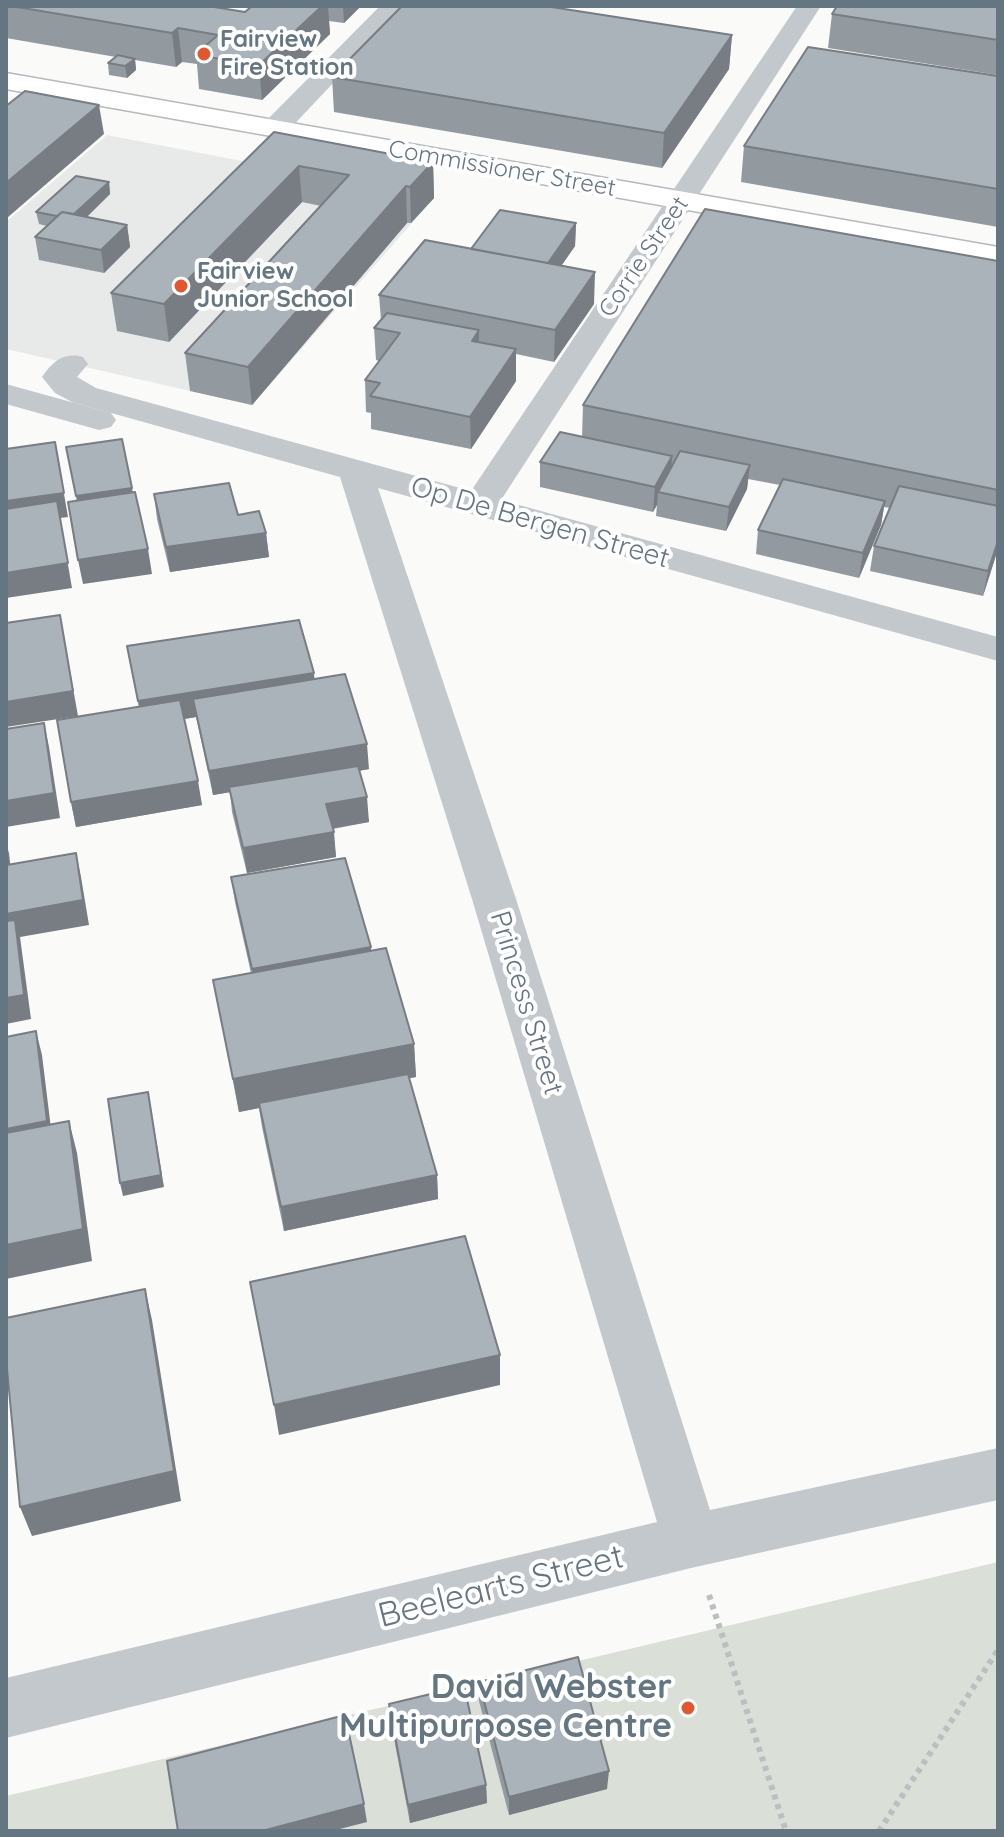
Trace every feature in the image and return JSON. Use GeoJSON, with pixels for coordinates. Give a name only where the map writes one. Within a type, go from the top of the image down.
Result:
{"type":"FeatureCollection","features":[{"type":"Feature","properties":{"kind":"main road","name":"Commissioner Street"},"geometry":{"type":"LineString","coordinates":[[6,81],[998,256]]}},
{"type":"Feature","properties":{"kind":"street"},"geometry":{"type":"LineString","coordinates":[[275,128],[394,6]]}},
{"type":"Feature","properties":{"kind":"street","name":"Corrie Street"},"geometry":{"type":"LineString","coordinates":[[478,507],[809,6]]}},
{"type":"Feature","properties":{"kind":"street"},"geometry":{"type":"LineString","coordinates":[[743,54],[804,64]]}},
{"type":"Feature","properties":{"kind":"street","name":"Op De Bergen Street"},"geometry":{"type":"LineString","coordinates":[[78,379],[359,481],[478,507],[998,649]]}},
{"type":"Feature","properties":{"kind":"street"},"geometry":{"type":"LineString","coordinates":[[6,394],[359,481]]}},
{"type":"Feature","properties":{"kind":"street","name":"Princess Street"},"geometry":{"type":"LineString","coordinates":[[359,481],[494,899],[691,1541]]}},
{"type":"Feature","properties":{"kind":"street","name":"Beelearts Street"},"geometry":{"type":"LineString","coordinates":[[6,1708],[691,1541],[998,1474]]}},
{"type":"Feature","properties":{"kind":"path"},"geometry":{"type":"LineString","coordinates":[[691,1541],[786,1831]]}},
{"type":"Feature","properties":{"kind":"path"},"geometry":{"type":"LineString","coordinates":[[879,1831],[998,1650]]}},
{"type":"Feature","properties":{"kind":"shaded area","name":"Fairview Junior School"},"geometry":{"type":"Polygon","coordinates":[[[107,135],[434,198],[252,405],[6,349],[6,222],[107,135]]]}},
{"type":"Feature","properties":{"kind":"shaded area","name":"David Webster Multipurpose Centre"},"geometry":{"type":"Polygon","coordinates":[[[998,1562],[998,1831],[6,1831],[6,1796],[998,1562]]]}},
{"type":"Feature","properties":{"kind":"building"},"geometry":{"type":"Polygon","coordinates":[[[11,6],[208,6],[245,12],[252,6],[322,6],[259,65],[195,55],[218,35],[178,28],[172,33],[11,6]]]}},
{"type":"Feature","properties":{"kind":"building"},"geometry":{"type":"Polygon","coordinates":[[[402,6],[545,6],[732,35],[664,133],[332,77],[402,6]]]}},
{"type":"Feature","properties":{"kind":"building"},"geometry":{"type":"Polygon","coordinates":[[[837,6],[998,6],[998,40],[832,14],[837,6]]]}},
{"type":"Feature","properties":{"kind":"building"},"geometry":{"type":"Polygon","coordinates":[[[808,47],[998,76],[998,189],[744,146],[808,47]]]}},
{"type":"Feature","properties":{"kind":"building"},"geometry":{"type":"Polygon","coordinates":[[[118,55],[135,59],[125,66],[108,63],[118,55]]]}},
{"type":"Feature","properties":{"kind":"building"},"geometry":{"type":"Polygon","coordinates":[[[25,91],[99,105],[6,183],[6,106],[25,91]]]}},
{"type":"Feature","properties":{"kind":"building"},"geometry":{"type":"Polygon","coordinates":[[[274,132],[433,162],[410,187],[406,186],[248,367],[185,353],[349,175],[299,166],[164,304],[111,293],[274,132]]]}},
{"type":"Feature","properties":{"kind":"building"},"geometry":{"type":"Polygon","coordinates":[[[76,176],[109,182],[74,214],[62,212],[57,216],[36,212],[76,176]]]}},
{"type":"Feature","properties":{"kind":"building"},"geometry":{"type":"Polygon","coordinates":[[[705,209],[998,261],[998,490],[583,405],[705,209]]]}},
{"type":"Feature","properties":{"kind":"building"},"geometry":{"type":"Polygon","coordinates":[[[500,210],[576,223],[548,263],[471,249],[500,210]]]}},
{"type":"Feature","properties":{"kind":"building"},"geometry":{"type":"Polygon","coordinates":[[[62,212],[127,225],[101,250],[35,237],[62,212]]]}},
{"type":"Feature","properties":{"kind":"building"},"geometry":{"type":"Polygon","coordinates":[[[425,240],[595,272],[555,330],[379,295],[425,240]]]}},
{"type":"Feature","properties":{"kind":"building"},"geometry":{"type":"Polygon","coordinates":[[[387,313],[479,330],[472,341],[516,349],[470,417],[370,396],[380,383],[365,380],[400,333],[374,328],[387,313]]]}},
{"type":"Feature","properties":{"kind":"building"},"geometry":{"type":"Polygon","coordinates":[[[560,432],[672,456],[655,487],[540,462],[560,432]]]}},
{"type":"Feature","properties":{"kind":"building"},"geometry":{"type":"Polygon","coordinates":[[[122,439],[132,488],[76,496],[66,447],[122,439]]]}},
{"type":"Feature","properties":{"kind":"building"},"geometry":{"type":"Polygon","coordinates":[[[55,442],[64,493],[6,501],[6,449],[55,442]]]}},
{"type":"Feature","properties":{"kind":"building"},"geometry":{"type":"Polygon","coordinates":[[[680,451],[750,465],[729,507],[658,492],[680,451]]]}},
{"type":"Feature","properties":{"kind":"building"},"geometry":{"type":"Polygon","coordinates":[[[783,479],[885,501],[863,553],[758,530],[783,479]]]}},
{"type":"Feature","properties":{"kind":"building"},"geometry":{"type":"Polygon","coordinates":[[[229,483],[238,515],[259,511],[266,533],[166,547],[154,494],[229,483]]]}},
{"type":"Feature","properties":{"kind":"building"},"geometry":{"type":"Polygon","coordinates":[[[899,486],[998,506],[998,541],[988,571],[874,546],[899,486]]]}},
{"type":"Feature","properties":{"kind":"building"},"geometry":{"type":"Polygon","coordinates":[[[135,492],[148,549],[78,560],[68,502],[135,492]]]}},
{"type":"Feature","properties":{"kind":"building"},"geometry":{"type":"Polygon","coordinates":[[[57,501],[68,563],[6,573],[6,509],[57,501]]]}},
{"type":"Feature","properties":{"kind":"building"},"geometry":{"type":"Polygon","coordinates":[[[60,615],[73,691],[6,702],[6,623],[60,615]]]}},
{"type":"Feature","properties":{"kind":"building"},"geometry":{"type":"Polygon","coordinates":[[[299,620],[314,673],[138,701],[127,646],[299,620]]]}},
{"type":"Feature","properties":{"kind":"building"},"geometry":{"type":"Polygon","coordinates":[[[345,674],[367,744],[209,771],[193,699],[345,674]]]}},
{"type":"Feature","properties":{"kind":"building"},"geometry":{"type":"Polygon","coordinates":[[[180,700],[198,781],[71,802],[57,720],[180,700]]]}},
{"type":"Feature","properties":{"kind":"building"},"geometry":{"type":"Polygon","coordinates":[[[44,723],[54,793],[6,801],[6,729],[44,723]]]}},
{"type":"Feature","properties":{"kind":"building"},"geometry":{"type":"Polygon","coordinates":[[[358,766],[367,797],[326,804],[334,832],[243,848],[229,787],[358,766]]]}},
{"type":"Feature","properties":{"kind":"building"},"geometry":{"type":"Polygon","coordinates":[[[76,853],[83,900],[6,914],[6,858],[7,865],[76,853]]]}},
{"type":"Feature","properties":{"kind":"building"},"geometry":{"type":"Polygon","coordinates":[[[345,858],[371,947],[252,969],[231,877],[345,858]]]}},
{"type":"Feature","properties":{"kind":"building"},"geometry":{"type":"Polygon","coordinates":[[[15,920],[24,995],[6,998],[6,921],[15,920]]]}},
{"type":"Feature","properties":{"kind":"building"},"geometry":{"type":"Polygon","coordinates":[[[386,948],[414,1044],[233,1079],[213,980],[386,948]]]}},
{"type":"Feature","properties":{"kind":"building"},"geometry":{"type":"Polygon","coordinates":[[[36,1031],[47,1121],[6,1129],[6,1037],[36,1031]]]}},
{"type":"Feature","properties":{"kind":"building"},"geometry":{"type":"Polygon","coordinates":[[[408,1074],[437,1175],[281,1207],[259,1103],[408,1074]]]}},
{"type":"Feature","properties":{"kind":"building"},"geometry":{"type":"Polygon","coordinates":[[[148,1092],[161,1175],[120,1183],[108,1099],[148,1092]]]}},
{"type":"Feature","properties":{"kind":"building"},"geometry":{"type":"Polygon","coordinates":[[[69,1121],[83,1229],[6,1245],[6,1133],[69,1121]]]}},
{"type":"Feature","properties":{"kind":"building"},"geometry":{"type":"Polygon","coordinates":[[[465,1236],[500,1355],[274,1405],[250,1282],[465,1236]]]}},
{"type":"Feature","properties":{"kind":"building"},"geometry":{"type":"Polygon","coordinates":[[[145,1289],[174,1471],[20,1507],[6,1358],[6,1318],[145,1289]]]}},
{"type":"Feature","properties":{"kind":"building"},"geometry":{"type":"Polygon","coordinates":[[[578,1657],[609,1771],[509,1797],[479,1682],[578,1657]]]}},
{"type":"Feature","properties":{"kind":"building"},"geometry":{"type":"Polygon","coordinates":[[[464,1686],[486,1785],[408,1805],[389,1704],[464,1686]]]}},
{"type":"Feature","properties":{"kind":"building"},"geometry":{"type":"Polygon","coordinates":[[[345,1715],[364,1804],[262,1831],[178,1831],[167,1761],[345,1715]]]}},
{"type":"Feature","properties":{"kind":"place","name":"Fairview Fire Station"},"geometry":{"type":"Point","coordinates":[204,54]}},
{"type":"Feature","properties":{"kind":"place","name":"Fairview Junior School"},"geometry":{"type":"Point","coordinates":[181,286]}},
{"type":"Feature","properties":{"kind":"place","name":"David Webster Multipurpose Centre"},"geometry":{"type":"Point","coordinates":[688,1708]}}]}
